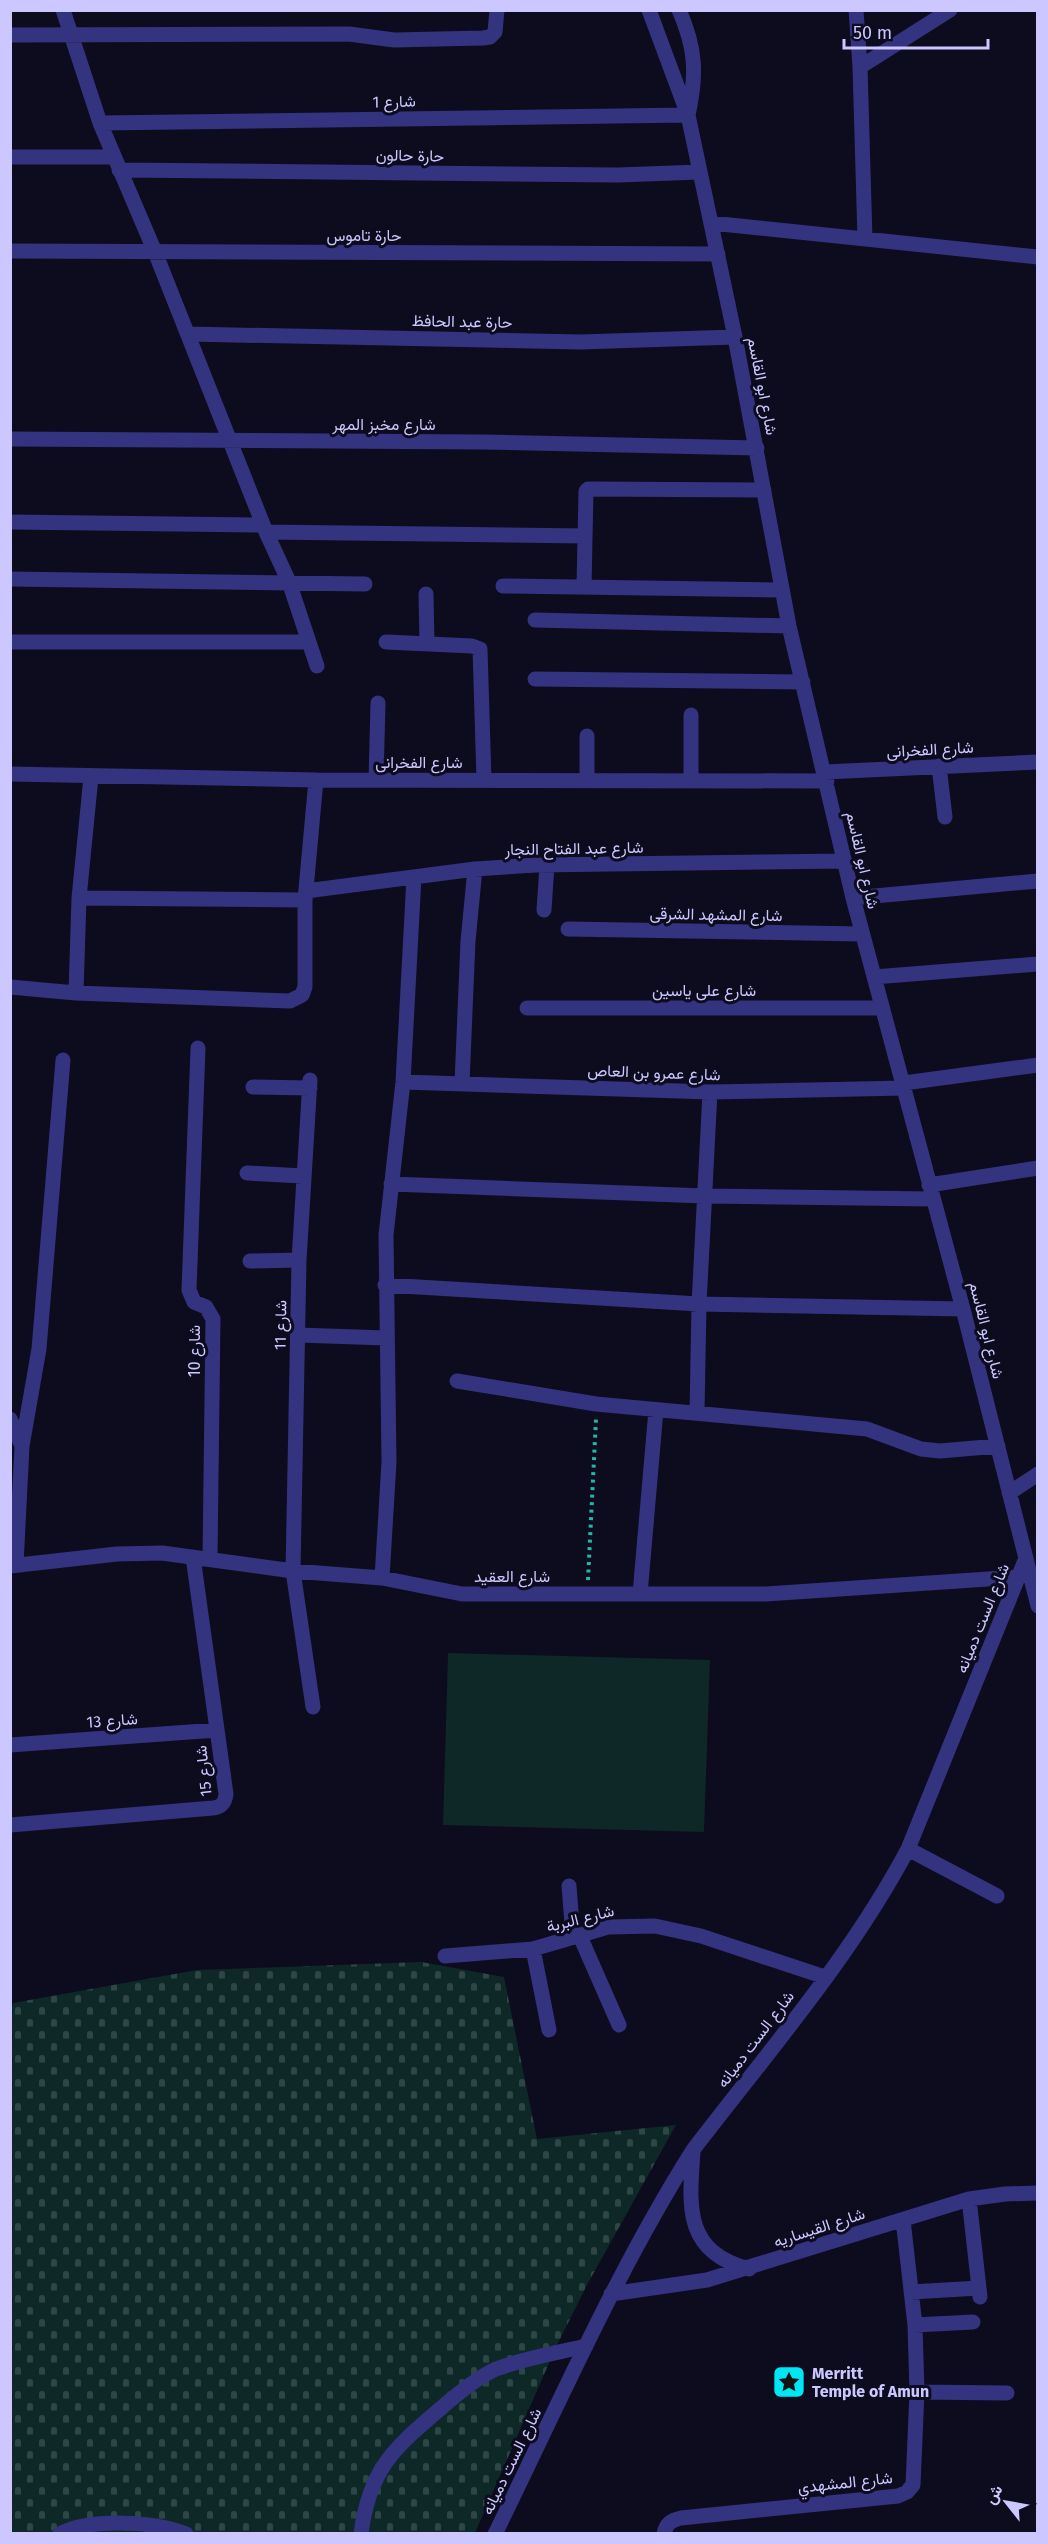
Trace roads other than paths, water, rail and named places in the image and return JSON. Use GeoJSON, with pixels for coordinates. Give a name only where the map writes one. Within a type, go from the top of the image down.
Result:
{"type":"FeatureCollection","features":[{"type":"Feature","properties":{"kind":"street"},"geometry":{"type":"LineString","coordinates":[[63,10],[100,123],[155,252],[264,528],[289,582],[317,666]]}},
{"type":"Feature","properties":{"kind":"street"},"geometry":{"type":"LineString","coordinates":[[10,35],[349,34],[394,40],[483,38],[490,37],[495,32],[496,10]]}},
{"type":"Feature","properties":{"kind":"street","name":"شارع ابو القاسم"},"geometry":{"type":"LineString","coordinates":[[649,10],[688,115],[757,447],[789,626],[862,934],[881,1008],[905,1086],[1038,1606]]}},
{"type":"Feature","properties":{"kind":"street","name":"شارع ابو القاسم"},"geometry":{"type":"LineString","coordinates":[[678,10],[689,33],[694,61],[694,89],[688,115]]}},
{"type":"Feature","properties":{"kind":"street"},"geometry":{"type":"LineString","coordinates":[[856,10],[865,239]]}},
{"type":"Feature","properties":{"kind":"street"},"geometry":{"type":"LineString","coordinates":[[860,67],[950,10]]}},
{"type":"Feature","properties":{"kind":"street","name":"شارع 1"},"geometry":{"type":"LineString","coordinates":[[100,123],[688,115]]}},
{"type":"Feature","properties":{"kind":"street","name":"حارة حالون"},"geometry":{"type":"LineString","coordinates":[[10,157],[116,164],[606,175],[700,172]]}},
{"type":"Feature","properties":{"kind":"street"},"geometry":{"type":"LineString","coordinates":[[711,223],[1038,257]]}},
{"type":"Feature","properties":{"kind":"street","name":"حارة تاموس"},"geometry":{"type":"LineString","coordinates":[[10,251],[718,254]]}},
{"type":"Feature","properties":{"kind":"street","name":"حارة عبد الحافظ"},"geometry":{"type":"LineString","coordinates":[[188,334],[580,342],[735,337]]}},
{"type":"Feature","properties":{"kind":"street","name":"شارع مخبز المهر"},"geometry":{"type":"LineString","coordinates":[[10,439],[757,447]]}},
{"type":"Feature","properties":{"kind":"street"},"geometry":{"type":"LineString","coordinates":[[584,587],[586,490],[764,490]]}},
{"type":"Feature","properties":{"kind":"street"},"geometry":{"type":"LineString","coordinates":[[10,522],[585,536]]}},
{"type":"Feature","properties":{"kind":"street"},"geometry":{"type":"LineString","coordinates":[[10,579],[365,584]]}},
{"type":"Feature","properties":{"kind":"street"},"geometry":{"type":"LineString","coordinates":[[503,586],[781,591]]}},
{"type":"Feature","properties":{"kind":"street"},"geometry":{"type":"LineString","coordinates":[[426,594],[427,644]]}},
{"type":"Feature","properties":{"kind":"street"},"geometry":{"type":"LineString","coordinates":[[535,620],[789,626]]}},
{"type":"Feature","properties":{"kind":"street"},"geometry":{"type":"LineString","coordinates":[[10,642],[309,642]]}},
{"type":"Feature","properties":{"kind":"street"},"geometry":{"type":"LineString","coordinates":[[386,642],[472,646],[480,649],[484,780]]}},
{"type":"Feature","properties":{"kind":"street"},"geometry":{"type":"LineString","coordinates":[[535,679],[803,682]]}},
{"type":"Feature","properties":{"kind":"street"},"geometry":{"type":"LineString","coordinates":[[376,780],[378,703]]}},
{"type":"Feature","properties":{"kind":"street"},"geometry":{"type":"LineString","coordinates":[[691,715],[691,781]]}},
{"type":"Feature","properties":{"kind":"street"},"geometry":{"type":"LineString","coordinates":[[586,780],[587,736]]}},
{"type":"Feature","properties":{"kind":"street","name":"شارع الفخرانى"},"geometry":{"type":"LineString","coordinates":[[10,774],[316,780],[691,781],[826,777],[939,766],[1038,762]]}},
{"type":"Feature","properties":{"kind":"street"},"geometry":{"type":"LineString","coordinates":[[939,766],[945,817]]}},
{"type":"Feature","properties":{"kind":"street"},"geometry":{"type":"LineString","coordinates":[[76,993],[79,898],[91,777]]}},
{"type":"Feature","properties":{"kind":"street"},"geometry":{"type":"LineString","coordinates":[[10,987],[76,993],[290,1001],[302,995],[305,987],[306,896],[316,780]]}},
{"type":"Feature","properties":{"kind":"street","name":"شارع عبد الفتاح النجار"},"geometry":{"type":"LineString","coordinates":[[79,898],[306,896],[475,869],[547,865],[845,861]]}},
{"type":"Feature","properties":{"kind":"street"},"geometry":{"type":"LineString","coordinates":[[544,910],[547,865]]}},
{"type":"Feature","properties":{"kind":"street"},"geometry":{"type":"LineString","coordinates":[[462,1083],[468,941],[475,869]]}},
{"type":"Feature","properties":{"kind":"street"},"geometry":{"type":"LineString","coordinates":[[381,1578],[389,1462],[386,1235],[403,1082],[414,877]]}},
{"type":"Feature","properties":{"kind":"street"},"geometry":{"type":"LineString","coordinates":[[853,898],[1038,881]]}},
{"type":"Feature","properties":{"kind":"street","name":"شارع المشهد الشرقى"},"geometry":{"type":"LineString","coordinates":[[568,929],[862,934]]}},
{"type":"Feature","properties":{"kind":"street"},"geometry":{"type":"LineString","coordinates":[[874,978],[1038,964]]}},
{"type":"Feature","properties":{"kind":"street","name":"شارع على ياسين"},"geometry":{"type":"LineString","coordinates":[[527,1008],[881,1008]]}},
{"type":"Feature","properties":{"kind":"street","name":"شارع 10"},"geometry":{"type":"LineString","coordinates":[[198,1048],[189,1290],[194,1302],[206,1307],[213,1319],[210,1558]]}},
{"type":"Feature","properties":{"kind":"street"},"geometry":{"type":"LineString","coordinates":[[13,1566],[22,1446],[39,1349],[63,1060]]}},
{"type":"Feature","properties":{"kind":"street","name":"شارع عمرو بن العاص"},"geometry":{"type":"LineString","coordinates":[[403,1082],[710,1092],[905,1086],[1038,1065]]}},
{"type":"Feature","properties":{"kind":"street","name":"شارع 11"},"geometry":{"type":"LineString","coordinates":[[254,1087],[310,1084],[299,1260],[293,1571],[313,1707]]}},
{"type":"Feature","properties":{"kind":"street"},"geometry":{"type":"LineString","coordinates":[[697,1413],[699,1304],[710,1092]]}},
{"type":"Feature","properties":{"kind":"street"},"geometry":{"type":"LineString","coordinates":[[391,1184],[704,1196],[931,1192],[1038,1168]]}},
{"type":"Feature","properties":{"kind":"street"},"geometry":{"type":"LineString","coordinates":[[248,1173],[303,1176]]}},
{"type":"Feature","properties":{"kind":"street"},"geometry":{"type":"LineString","coordinates":[[250,1261],[299,1260]]}},
{"type":"Feature","properties":{"kind":"street"},"geometry":{"type":"LineString","coordinates":[[385,1285],[699,1304],[963,1309]]}},
{"type":"Feature","properties":{"kind":"street"},"geometry":{"type":"LineString","coordinates":[[298,1335],[387,1338]]}},
{"type":"Feature","properties":{"kind":"street"},"geometry":{"type":"LineString","coordinates":[[457,1381],[596,1404],[867,1429],[921,1449],[998,1446]]}},
{"type":"Feature","properties":{"kind":"street"},"geometry":{"type":"LineString","coordinates":[[640,1594],[656,1410]]}},
{"type":"Feature","properties":{"kind":"street"},"geometry":{"type":"LineString","coordinates":[[10,1419],[22,1446]]}},
{"type":"Feature","properties":{"kind":"street"},"geometry":{"type":"LineString","coordinates":[[1010,1493],[1038,1474]]}},
{"type":"Feature","properties":{"kind":"street","name":"شارع العقيد"},"geometry":{"type":"LineString","coordinates":[[13,1566],[117,1554],[162,1553],[293,1571],[381,1578],[450,1594],[766,1594],[1018,1576]]}},
{"type":"Feature","properties":{"kind":"street","name":"شارع 15"},"geometry":{"type":"LineString","coordinates":[[10,1825],[220,1807],[225,1801],[226,1794],[193,1557]]}},
{"type":"Feature","properties":{"kind":"street","name":"شارع الست دميانه"},"geometry":{"type":"LineString","coordinates":[[495,2534],[585,2346],[650,2221],[693,2150],[862,1928],[908,1849],[1026,1558]]}},
{"type":"Feature","properties":{"kind":"street","name":"شارع 13"},"geometry":{"type":"LineString","coordinates":[[10,1745],[217,1730]]}},
{"type":"Feature","properties":{"kind":"street"},"geometry":{"type":"LineString","coordinates":[[908,1849],[997,1896]]}},
{"type":"Feature","properties":{"kind":"street"},"geometry":{"type":"LineString","coordinates":[[569,1886],[576,1935],[619,2025]]}},
{"type":"Feature","properties":{"kind":"street","name":"شارع البربة"},"geometry":{"type":"LineString","coordinates":[[445,1956],[533,1949],[576,1935],[632,1925],[678,1929],[825,1977]]}},
{"type":"Feature","properties":{"kind":"street"},"geometry":{"type":"LineString","coordinates":[[533,1949],[549,2030]]}},
{"type":"Feature","properties":{"kind":"street"},"geometry":{"type":"LineString","coordinates":[[693,2150],[690,2212],[695,2229],[704,2244],[717,2256],[749,2269]]}},
{"type":"Feature","properties":{"kind":"street","name":"شارع القيساريه"},"geometry":{"type":"LineString","coordinates":[[611,2294],[707,2280],[749,2269],[969,2199],[1005,2194],[1038,2193]]}},
{"type":"Feature","properties":{"kind":"street"},"geometry":{"type":"LineString","coordinates":[[911,2292],[980,2292],[969,2199]]}},
{"type":"Feature","properties":{"kind":"street","name":"شارع المشهدي"},"geometry":{"type":"LineString","coordinates":[[664,2534],[672,2520],[681,2518],[898,2496],[907,2492],[913,2485],[917,2392],[915,2325],[903,2220]]}},
{"type":"Feature","properties":{"kind":"street"},"geometry":{"type":"LineString","coordinates":[[915,2325],[973,2322]]}},
{"type":"Feature","properties":{"kind":"street"},"geometry":{"type":"LineString","coordinates":[[361,2534],[368,2494],[383,2466],[403,2441],[447,2403],[494,2370],[522,2360],[585,2346]]}},
{"type":"Feature","properties":{"kind":"street"},"geometry":{"type":"LineString","coordinates":[[917,2392],[1006,2392]]}},
{"type":"Feature","properties":{"kind":"street"},"geometry":{"type":"LineString","coordinates":[[60,2534],[83,2525],[104,2522],[169,2528],[186,2534]]}},
{"type":"Feature","properties":{"kind":"place","name":"Merritt Temple of Amun"},"geometry":{"type":"Point","coordinates":[789,2382]}}]}
